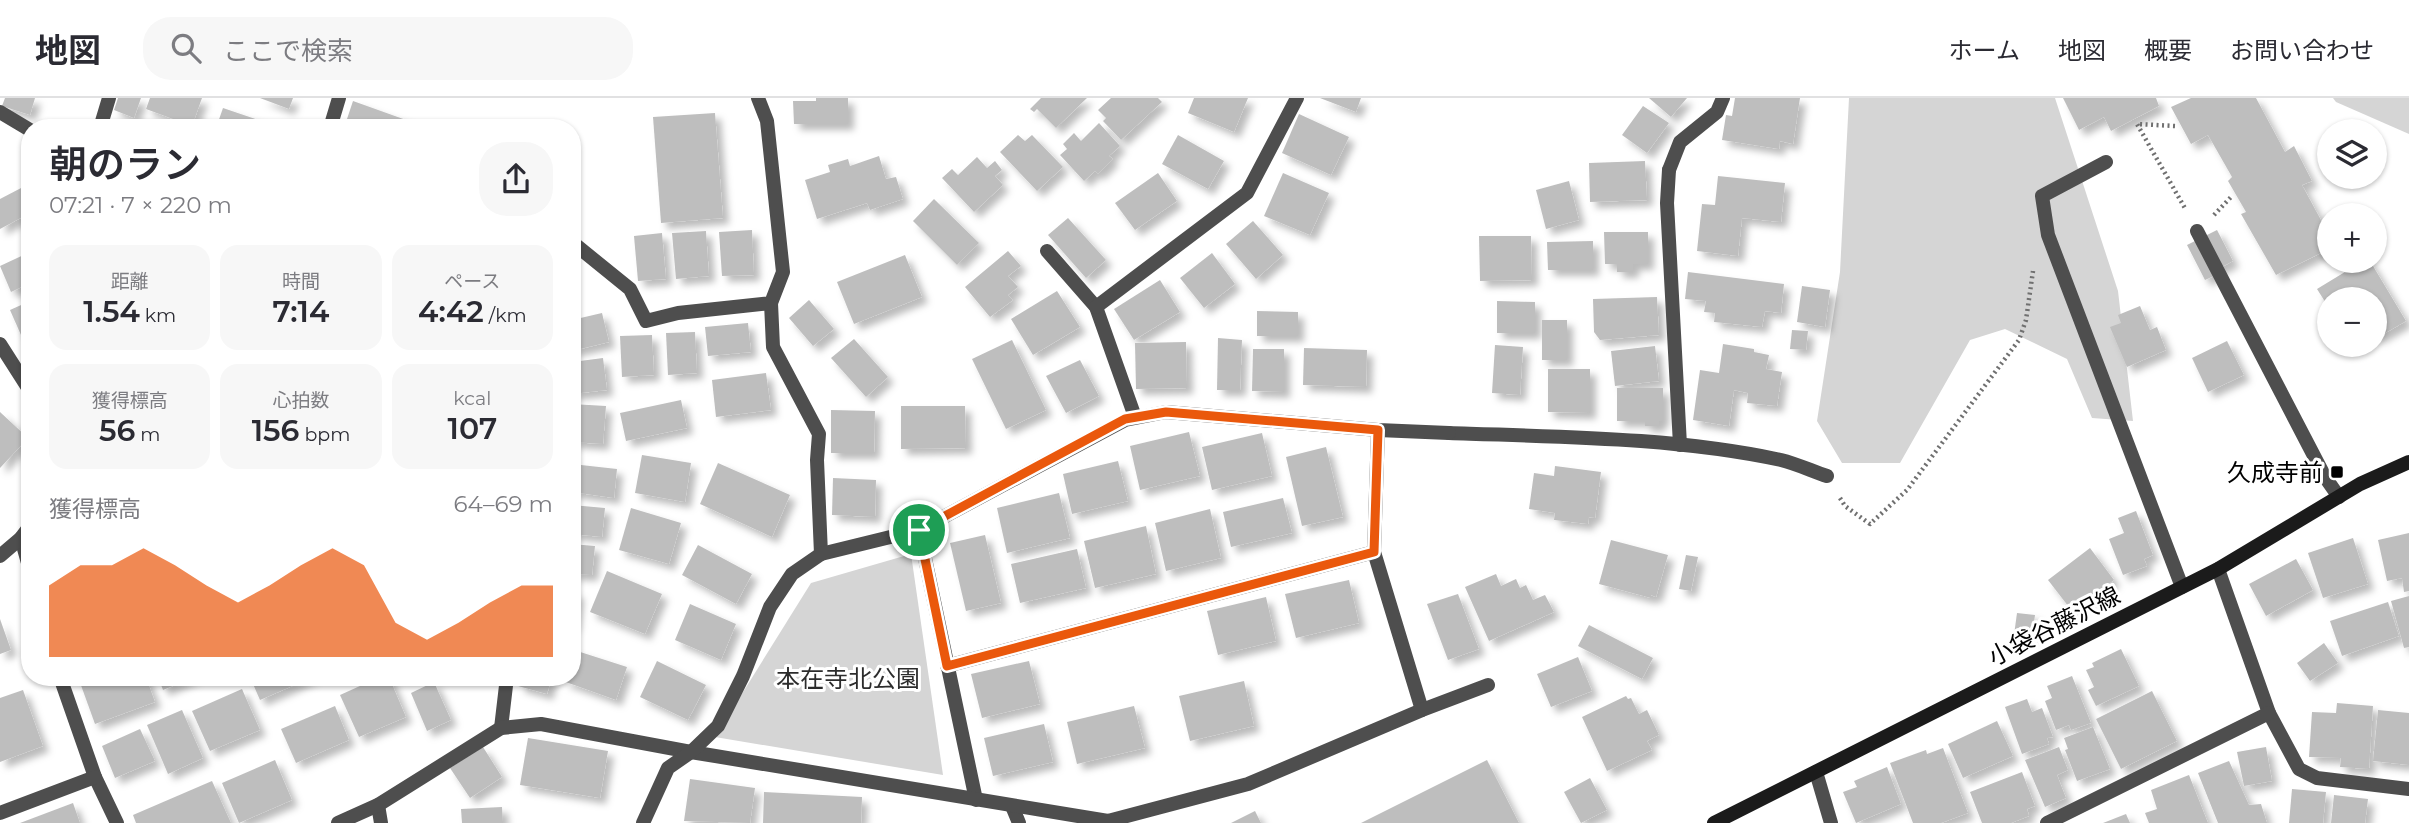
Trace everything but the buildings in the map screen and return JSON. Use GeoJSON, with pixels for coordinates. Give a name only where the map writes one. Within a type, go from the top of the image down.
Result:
{"type":"FeatureCollection","features":[{"type":"Feature","properties":{"kind":"main road","name":"小袋谷藤沢線"},"geometry":{"type":"LineString","coordinates":[[1714,823],[2218,569],[2360,484],[2409,462]]}},
{"type":"Feature","properties":{"kind":"street"},"geometry":{"type":"LineString","coordinates":[[103,119],[109,98]]}},
{"type":"Feature","properties":{"kind":"street"},"geometry":{"type":"LineString","coordinates":[[333,119],[339,98]]}},
{"type":"Feature","properties":{"kind":"street"},"geometry":{"type":"LineString","coordinates":[[758,98],[767,121],[782,272],[771,303],[773,347],[819,434],[817,460],[821,554]]}},
{"type":"Feature","properties":{"kind":"street"},"geometry":{"type":"LineString","coordinates":[[1096,307],[1247,193],[1297,98]]}},
{"type":"Feature","properties":{"kind":"street"},"geometry":{"type":"LineString","coordinates":[[1680,445],[1667,202],[1669,170],[1680,142],[1717,112],[1723,98]]}},
{"type":"Feature","properties":{"kind":"street"},"geometry":{"type":"LineString","coordinates":[[0,112],[21,125]]}},
{"type":"Feature","properties":{"kind":"street"},"geometry":{"type":"LineString","coordinates":[[2106,163],[2042,197],[2049,235],[2182,587]]}},
{"type":"Feature","properties":{"kind":"street"},"geometry":{"type":"LineString","coordinates":[[2197,231],[2325,477],[2339,497]]}},
{"type":"Feature","properties":{"kind":"street"},"geometry":{"type":"LineString","coordinates":[[581,249],[630,289],[646,321],[678,313],[771,303]]}},
{"type":"Feature","properties":{"kind":"street"},"geometry":{"type":"LineString","coordinates":[[1047,251],[1096,307],[1135,417]]}},
{"type":"Feature","properties":{"kind":"street"},"geometry":{"type":"LineString","coordinates":[[0,344],[21,377]]}},
{"type":"Feature","properties":{"kind":"street"},"geometry":{"type":"LineString","coordinates":[[643,823],[668,768],[691,752],[718,726],[743,676],[770,607],[792,574],[821,554],[919,530],[1125,419],[1166,412],[1378,430],[1680,445],[1784,461],[1827,476]]}},
{"type":"Feature","properties":{"kind":"street"},"geometry":{"type":"LineString","coordinates":[[1378,430],[1374,552],[1422,710]]}},
{"type":"Feature","properties":{"kind":"street"},"geometry":{"type":"LineString","coordinates":[[919,530],[976,800]]}},
{"type":"Feature","properties":{"kind":"street"},"geometry":{"type":"LineString","coordinates":[[0,556],[21,536]]}},
{"type":"Feature","properties":{"kind":"street"},"geometry":{"type":"LineString","coordinates":[[947,666],[1374,552]]}},
{"type":"Feature","properties":{"kind":"street"},"geometry":{"type":"LineString","coordinates":[[2218,569],[2269,713],[2299,769],[2317,778],[2409,789]]}},
{"type":"Feature","properties":{"kind":"street"},"geometry":{"type":"LineString","coordinates":[[338,823],[378,805],[501,728],[541,724],[691,752],[1108,821],[1248,785],[1422,710],[1488,685]]}},
{"type":"Feature","properties":{"kind":"street"},"geometry":{"type":"LineString","coordinates":[[63,686],[95,777],[117,823]]}},
{"type":"Feature","properties":{"kind":"street"},"geometry":{"type":"LineString","coordinates":[[501,728],[506,686]]}},
{"type":"Feature","properties":{"kind":"street"},"geometry":{"type":"LineString","coordinates":[[2046,823],[2269,713]]}},
{"type":"Feature","properties":{"kind":"street"},"geometry":{"type":"LineString","coordinates":[[1816,772],[1831,823]]}},
{"type":"Feature","properties":{"kind":"street"},"geometry":{"type":"LineString","coordinates":[[0,813],[95,777]]}},
{"type":"Feature","properties":{"kind":"street"},"geometry":{"type":"LineString","coordinates":[[378,805],[381,823]]}},
{"type":"Feature","properties":{"kind":"street"},"geometry":{"type":"LineString","coordinates":[[1012,806],[1018,823]]}},
{"type":"Feature","properties":{"kind":"path"},"geometry":{"type":"LineString","coordinates":[[2175,126],[2137,124],[2197,231],[2232,197]]}},
{"type":"Feature","properties":{"kind":"path"},"geometry":{"type":"LineString","coordinates":[[1827,476],[1845,506],[1870,524],[1907,491],[2019,340],[2026,320],[2034,269],[2049,235]]}},
{"type":"Feature","properties":{"kind":"green space"},"geometry":{"type":"Polygon","coordinates":[[[1849,98],[2055,98],[2118,291],[2133,421],[2092,418],[2067,359],[2005,329],[1970,340],[1900,463],[1842,463],[1817,421],[1840,272],[1849,98]]]}},
{"type":"Feature","properties":{"kind":"green space"},"geometry":{"type":"Polygon","coordinates":[[[2333,98],[2409,98],[2409,134],[2387,124],[2387,119],[2375,119],[2336,102],[2333,98]]]}},
{"type":"Feature","properties":{"kind":"green space","name":"本在寺北公園"},"geometry":{"type":"Polygon","coordinates":[[[911,554],[943,775],[715,737],[811,583],[911,554]]]}},
{"type":"Feature","properties":{"kind":"place","name":"久成寺前"},"geometry":{"type":"Point","coordinates":[2337,472]}},
{"type":"Feature","properties":{"kind":"route"},"geometry":{"type":"LineString","coordinates":[[1166,412],[1378,430],[1374,552],[947,666],[919,530],[1125,419],[1166,412]]}}]}
